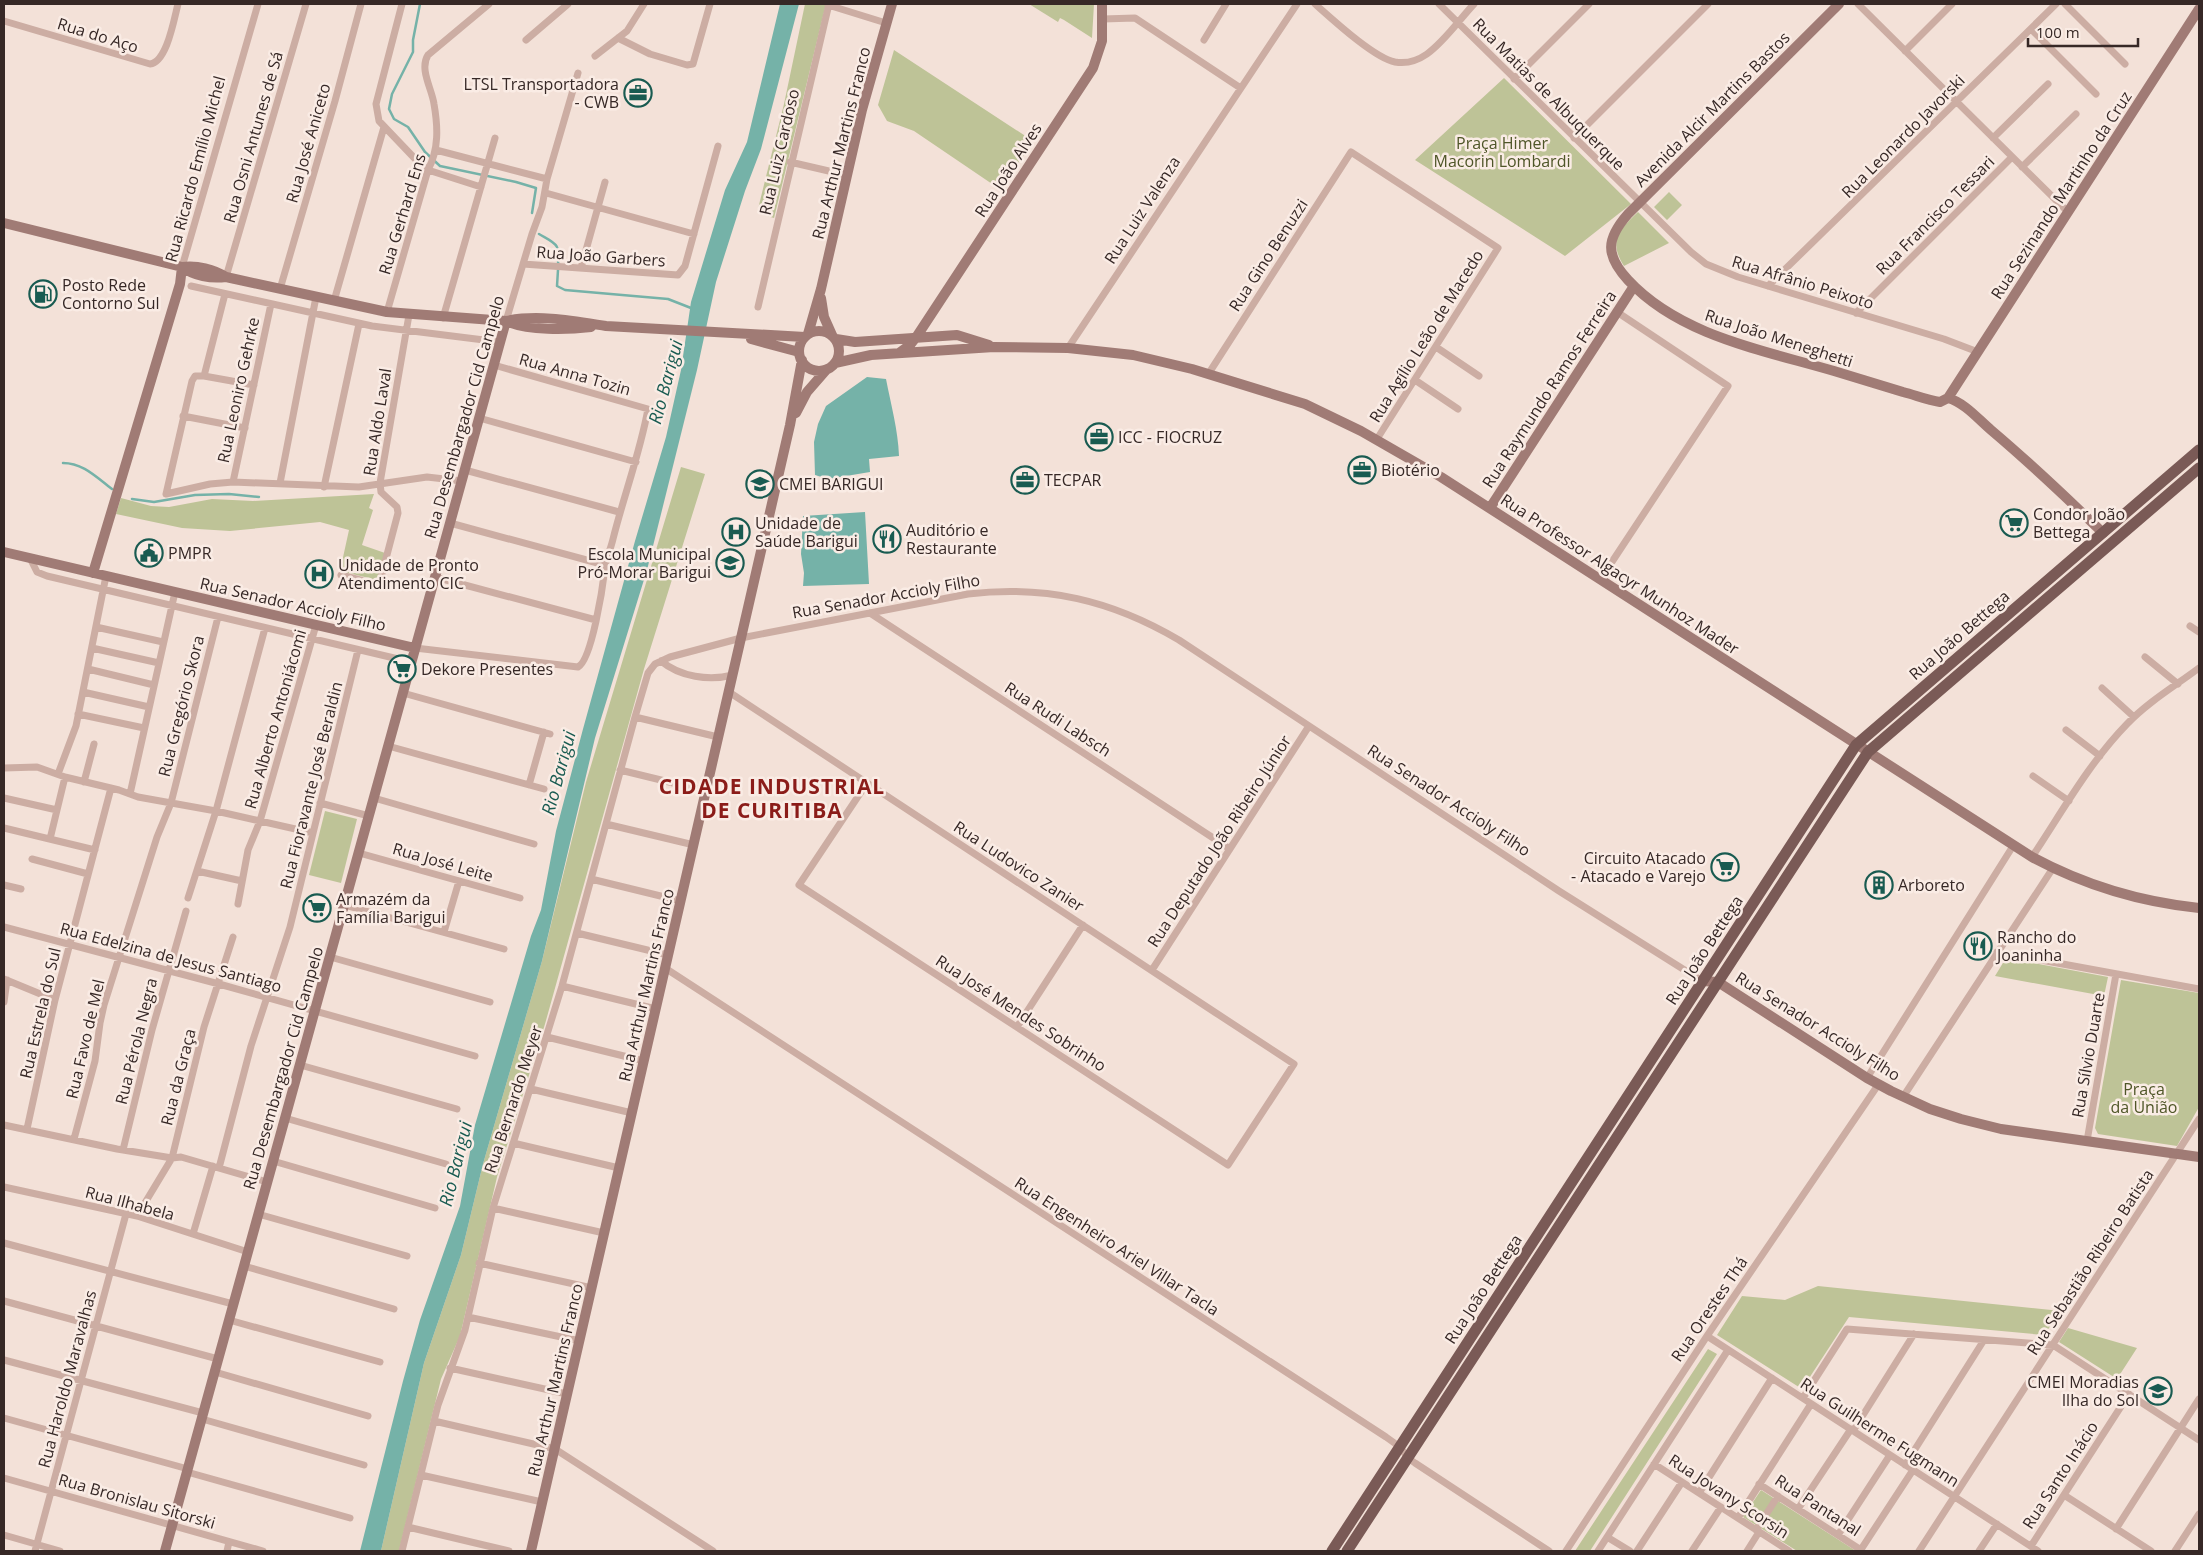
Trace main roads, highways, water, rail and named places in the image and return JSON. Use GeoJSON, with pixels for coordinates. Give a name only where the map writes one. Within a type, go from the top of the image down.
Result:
{"type":"FeatureCollection","features":[{"type":"Feature","properties":{"kind":"main road","name":"Rua João Bettega"},"geometry":{"type":"LineString","coordinates":[[1332,1551],[1856,745],[2199,450]]}},
{"type":"Feature","properties":{"kind":"main road","name":"Rua João Bettega"},"geometry":{"type":"LineString","coordinates":[[1347,1551],[1868,752],[2199,468]]}},
{"type":"Feature","properties":{"kind":"main road"},"geometry":{"type":"LineString","coordinates":[[2116,522],[2124,531]]}},
{"type":"Feature","properties":{"kind":"main road"},"geometry":{"type":"LineString","coordinates":[[2079,553],[2088,563]]}},
{"type":"Feature","properties":{"kind":"main road"},"geometry":{"type":"LineString","coordinates":[[1561,1198],[1573,1205]]}},
{"type":"Feature","properties":{"kind":"main road"},"geometry":{"type":"LineString","coordinates":[[1552,1212],[1564,1219]]}},
{"type":"Feature","properties":{"kind":"water"},"geometry":{"type":"Polygon","coordinates":[[[780,4],[799,4],[761,149],[745,191],[716,282],[697,370],[647,570],[595,738],[542,961],[483,1164],[461,1255],[424,1363],[381,1551],[360,1551],[420,1320],[460,1206],[475,1125],[531,936],[541,910],[556,831],[635,541],[666,437],[681,370],[691,302],[725,190],[747,142],[780,4]]]}},
{"type":"Feature","properties":{"kind":"water"},"geometry":{"type":"Polygon","coordinates":[[[867,377],[886,379],[896,427],[899,456],[869,459],[870,472],[828,479],[815,475],[814,442],[818,424],[826,406],[867,377]]]}},
{"type":"Feature","properties":{"kind":"water"},"geometry":{"type":"Polygon","coordinates":[[[865,512],[869,584],[803,586],[804,573],[801,554],[803,516],[865,512]]]}},
{"type":"Feature","properties":{"kind":"waterway"},"geometry":{"type":"LineString","coordinates":[[420,4],[413,40],[413,52],[392,94],[389,109],[394,119],[408,127],[425,152],[440,166],[536,188],[532,213]]}},
{"type":"Feature","properties":{"kind":"waterway"},"geometry":{"type":"LineString","coordinates":[[539,234],[556,245],[558,264]]}},
{"type":"Feature","properties":{"kind":"waterway"},"geometry":{"type":"LineString","coordinates":[[558,270],[557,286],[565,290],[668,299],[691,308]]}},
{"type":"Feature","properties":{"kind":"waterway"},"geometry":{"type":"LineString","coordinates":[[63,463],[83,468],[112,489]]}},
{"type":"Feature","properties":{"kind":"waterway"},"geometry":{"type":"LineString","coordinates":[[132,499],[154,502],[195,495],[229,494],[259,497]]}},
{"type":"Feature","properties":{"kind":"place","name":"LTSL Transportadora - CWB"},"geometry":{"type":"Point","coordinates":[638,93]}},
{"type":"Feature","properties":{"kind":"place","name":"Posto Rede Contorno Sul"},"geometry":{"type":"Point","coordinates":[43,294]}},
{"type":"Feature","properties":{"kind":"place","name":"ICC - FIOCRUZ"},"geometry":{"type":"Point","coordinates":[1099,437]}},
{"type":"Feature","properties":{"kind":"place","name":"Biotério"},"geometry":{"type":"Point","coordinates":[1362,470]}},
{"type":"Feature","properties":{"kind":"place","name":"TECPAR"},"geometry":{"type":"Point","coordinates":[1025,480]}},
{"type":"Feature","properties":{"kind":"place","name":"CMEI BARIGUI"},"geometry":{"type":"Point","coordinates":[760,484]}},
{"type":"Feature","properties":{"kind":"place","name":"Condor João Bettega"},"geometry":{"type":"Point","coordinates":[2014,523]}},
{"type":"Feature","properties":{"kind":"place","name":"Unidade de Saúde Barigui"},"geometry":{"type":"Point","coordinates":[736,532]}},
{"type":"Feature","properties":{"kind":"place","name":"Auditório e Restaurante"},"geometry":{"type":"Point","coordinates":[887,539]}},
{"type":"Feature","properties":{"kind":"place","name":"PMPR"},"geometry":{"type":"Point","coordinates":[149,553]}},
{"type":"Feature","properties":{"kind":"place","name":"Escola Municipal Pró-Morar Barigui"},"geometry":{"type":"Point","coordinates":[730,563]}},
{"type":"Feature","properties":{"kind":"place","name":"Unidade de Pronto Atendimento CIC"},"geometry":{"type":"Point","coordinates":[319,574]}},
{"type":"Feature","properties":{"kind":"place","name":"Dekore Presentes"},"geometry":{"type":"Point","coordinates":[402,669]}},
{"type":"Feature","properties":{"kind":"place","name":"Circuito Atacado - Atacado e Varejo"},"geometry":{"type":"Point","coordinates":[1725,867]}},
{"type":"Feature","properties":{"kind":"place","name":"Arboreto"},"geometry":{"type":"Point","coordinates":[1879,885]}},
{"type":"Feature","properties":{"kind":"place","name":"Armazém da Família Barigui"},"geometry":{"type":"Point","coordinates":[317,908]}},
{"type":"Feature","properties":{"kind":"place","name":"Rancho do Joaninha"},"geometry":{"type":"Point","coordinates":[1978,946]}},
{"type":"Feature","properties":{"kind":"place","name":"CMEI Moradias Ilha do Sol"},"geometry":{"type":"Point","coordinates":[2158,1391]}},
{"type":"Feature","properties":{"kind":"district","name":"CIDADE INDUSTRIAL DE CURITIBA"},"geometry":{"type":"Point","coordinates":[772,799]}},
{"type":"Feature","properties":{"kind":"park label","name":"Praça Himer Macorin Lombardi"},"geometry":{"type":"Point","coordinates":[1502,152]}},
{"type":"Feature","properties":{"kind":"park label","name":"Praça da União"},"geometry":{"type":"Point","coordinates":[2144,1098]}},
{"type":"Feature","properties":{"kind":"water label","name":"Rio Barigui"},"geometry":{"type":"Point","coordinates":[666,382]}},
{"type":"Feature","properties":{"kind":"water label","name":"Rio Barigui"},"geometry":{"type":"Point","coordinates":[559,773]}},
{"type":"Feature","properties":{"kind":"water label","name":"Rio Barigui"},"geometry":{"type":"Point","coordinates":[456,1164]}}]}
